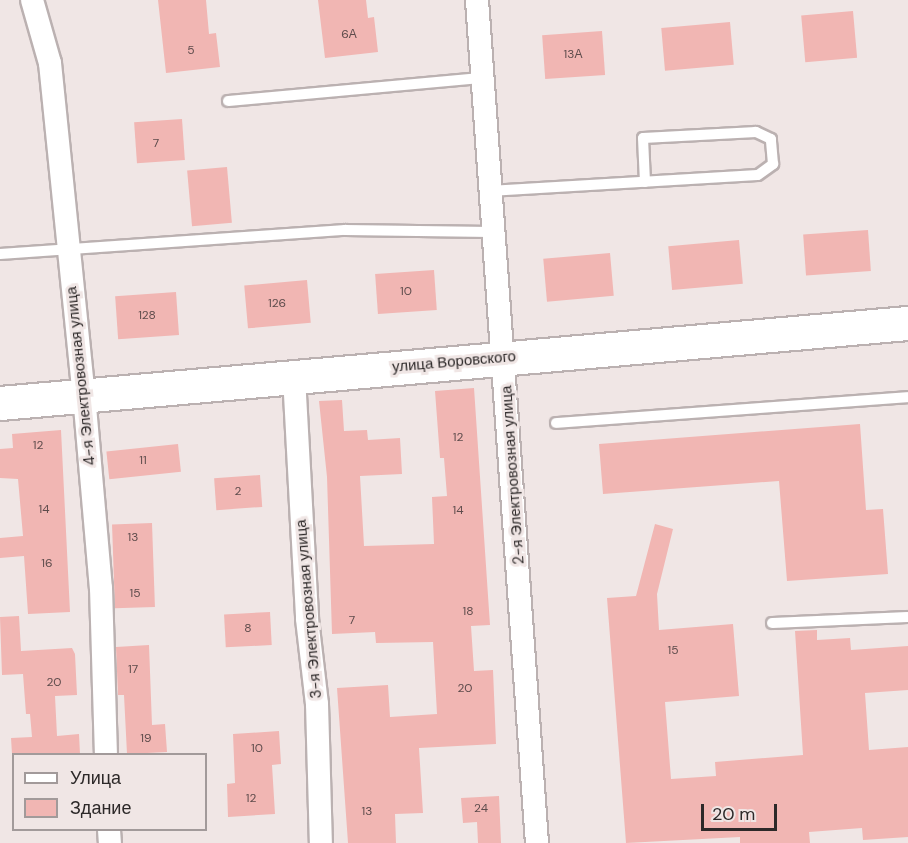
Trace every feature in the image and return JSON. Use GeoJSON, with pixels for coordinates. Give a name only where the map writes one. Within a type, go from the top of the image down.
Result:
{"type":"FeatureCollection","features":[{"type":"Feature","properties":{"kind":"main road","name":"улица Воровского"},"geometry":{"type":"LineString","coordinates":[[0,403],[908,323]]}},
{"type":"Feature","properties":{"kind":"street","name":"4-я Электровозная улица"},"geometry":{"type":"LineString","coordinates":[[32,0],[50,63],[84,395],[101,588],[106,753]]}},
{"type":"Feature","properties":{"kind":"street","name":"2-я Электровозная улица"},"geometry":{"type":"LineString","coordinates":[[477,0],[491,232],[505,357],[537,843]]}},
{"type":"Feature","properties":{"kind":"street","name":"3-я Электровозная улица"},"geometry":{"type":"LineString","coordinates":[[294,376],[307,619],[317,705],[321,843]]}},
{"type":"Feature","properties":{"kind":"lane"},"geometry":{"type":"LineString","coordinates":[[228,101],[481,78]]}},
{"type":"Feature","properties":{"kind":"lane"},"geometry":{"type":"LineString","coordinates":[[489,192],[758,176],[772,164],[771,139],[756,132],[643,138],[645,182]]}},
{"type":"Feature","properties":{"kind":"lane"},"geometry":{"type":"LineString","coordinates":[[0,255],[345,230],[491,232]]}},
{"type":"Feature","properties":{"kind":"lane"},"geometry":{"type":"LineString","coordinates":[[556,423],[908,397]]}},
{"type":"Feature","properties":{"kind":"lane"},"geometry":{"type":"LineString","coordinates":[[772,623],[908,617]]}},
{"type":"Feature","properties":{"kind":"building"},"geometry":{"type":"Polygon","coordinates":[[[158,0],[206,0],[209,34],[216,33],[220,67],[166,73],[158,0]]]}},
{"type":"Feature","properties":{"kind":"building"},"geometry":{"type":"Polygon","coordinates":[[[318,0],[366,0],[368,18],[374,17],[378,52],[325,58],[318,0]]]}},
{"type":"Feature","properties":{"kind":"building"},"geometry":{"type":"Polygon","coordinates":[[[853,11],[857,58],[805,62],[801,16],[853,11]]]}},
{"type":"Feature","properties":{"kind":"building"},"geometry":{"type":"Polygon","coordinates":[[[730,22],[734,65],[665,71],[661,28],[730,22]]]}},
{"type":"Feature","properties":{"kind":"building"},"geometry":{"type":"Polygon","coordinates":[[[602,31],[605,75],[545,79],[542,35],[602,31]]]}},
{"type":"Feature","properties":{"kind":"building"},"geometry":{"type":"Polygon","coordinates":[[[182,119],[185,160],[137,163],[134,122],[182,119]]]}},
{"type":"Feature","properties":{"kind":"building"},"geometry":{"type":"Polygon","coordinates":[[[227,167],[232,223],[192,226],[187,170],[227,167]]]}},
{"type":"Feature","properties":{"kind":"building"},"geometry":{"type":"Polygon","coordinates":[[[868,230],[871,271],[806,275],[803,235],[868,230]]]}},
{"type":"Feature","properties":{"kind":"building"},"geometry":{"type":"Polygon","coordinates":[[[739,240],[743,284],[672,290],[668,246],[739,240]]]}},
{"type":"Feature","properties":{"kind":"building"},"geometry":{"type":"Polygon","coordinates":[[[610,253],[614,296],[547,302],[543,259],[610,253]]]}},
{"type":"Feature","properties":{"kind":"building"},"geometry":{"type":"Polygon","coordinates":[[[434,270],[437,310],[378,314],[375,274],[434,270]]]}},
{"type":"Feature","properties":{"kind":"building"},"geometry":{"type":"Polygon","coordinates":[[[307,280],[311,323],[248,328],[244,285],[307,280]]]}},
{"type":"Feature","properties":{"kind":"building"},"geometry":{"type":"Polygon","coordinates":[[[176,292],[179,335],[118,339],[115,296],[176,292]]]}},
{"type":"Feature","properties":{"kind":"building"},"geometry":{"type":"Polygon","coordinates":[[[474,388],[490,625],[471,626],[474,671],[493,670],[496,744],[419,748],[423,813],[395,814],[396,843],[348,843],[337,688],[388,685],[390,717],[437,714],[433,642],[376,643],[375,632],[332,634],[327,477],[319,401],[342,400],[344,431],[367,430],[368,440],[400,438],[402,474],[360,476],[364,546],[434,544],[432,497],[447,496],[444,458],[440,458],[435,391],[474,388]]]}},
{"type":"Feature","properties":{"kind":"building"},"geometry":{"type":"Polygon","coordinates":[[[860,424],[866,510],[883,509],[888,574],[787,581],[779,481],[603,494],[599,444],[860,424]]]}},
{"type":"Feature","properties":{"kind":"building"},"geometry":{"type":"Polygon","coordinates":[[[61,430],[70,612],[28,614],[24,556],[0,558],[0,538],[23,536],[18,479],[0,478],[0,449],[13,448],[12,434],[61,430]]]}},
{"type":"Feature","properties":{"kind":"building"},"geometry":{"type":"Polygon","coordinates":[[[178,444],[181,472],[109,479],[106,452],[178,444]]]}},
{"type":"Feature","properties":{"kind":"building"},"geometry":{"type":"Polygon","coordinates":[[[260,475],[262,507],[216,510],[214,478],[260,475]]]}},
{"type":"Feature","properties":{"kind":"building"},"geometry":{"type":"Polygon","coordinates":[[[152,523],[155,607],[115,608],[112,524],[152,523]]]}},
{"type":"Feature","properties":{"kind":"building"},"geometry":{"type":"Polygon","coordinates":[[[655,524],[673,529],[657,594],[659,630],[733,624],[739,696],[665,702],[671,779],[716,776],[715,762],[803,755],[795,631],[817,630],[817,640],[850,638],[851,650],[908,646],[908,690],[865,693],[869,750],[908,747],[908,837],[863,840],[862,828],[809,832],[810,843],[740,843],[740,837],[626,843],[607,598],[636,596],[655,524]]]}},
{"type":"Feature","properties":{"kind":"building"},"geometry":{"type":"Polygon","coordinates":[[[270,612],[272,645],[226,647],[224,614],[270,612]]]}},
{"type":"Feature","properties":{"kind":"building"},"geometry":{"type":"Polygon","coordinates":[[[19,616],[21,651],[72,648],[75,654],[77,695],[55,696],[57,736],[79,734],[80,753],[12,754],[11,738],[32,737],[30,714],[26,714],[23,674],[2,675],[0,617],[19,616]]]}},
{"type":"Feature","properties":{"kind":"building"},"geometry":{"type":"Polygon","coordinates":[[[149,645],[152,725],[165,724],[167,752],[127,753],[124,695],[118,695],[116,647],[149,645]]]}},
{"type":"Feature","properties":{"kind":"building"},"geometry":{"type":"Polygon","coordinates":[[[279,731],[281,764],[272,765],[275,814],[228,817],[227,784],[235,783],[233,734],[279,731]]]}},
{"type":"Feature","properties":{"kind":"building"},"geometry":{"type":"Polygon","coordinates":[[[499,796],[501,843],[478,843],[477,822],[463,823],[461,798],[499,796]]]}}]}
